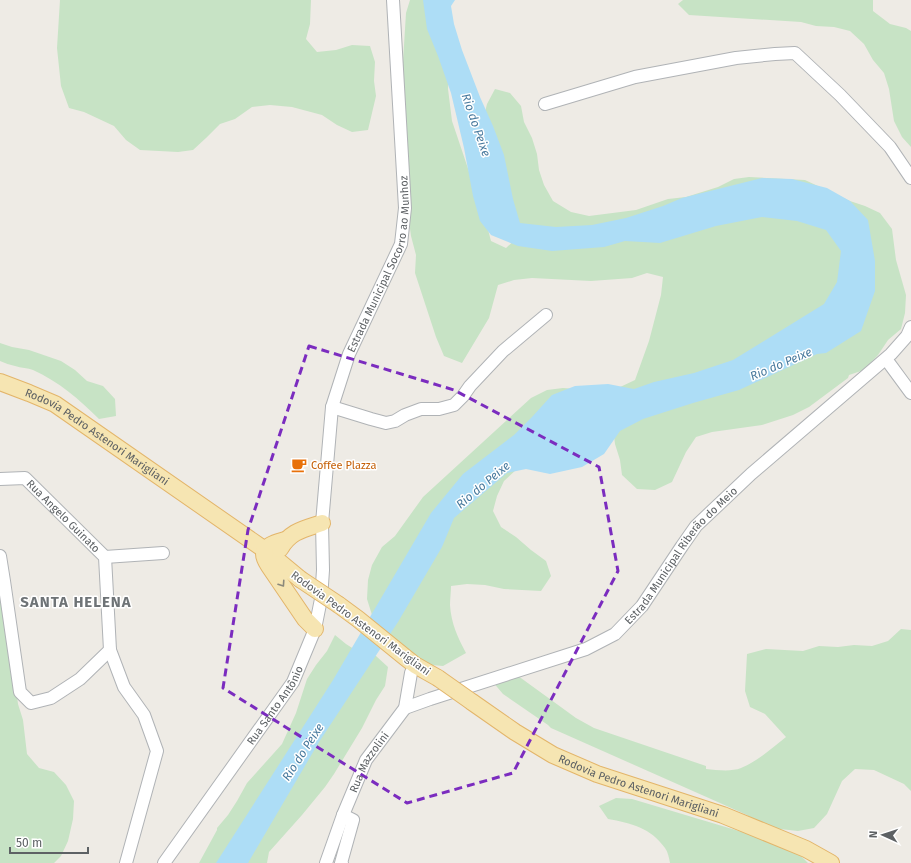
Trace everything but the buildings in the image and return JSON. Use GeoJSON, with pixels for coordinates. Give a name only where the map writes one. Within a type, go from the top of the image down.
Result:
{"type":"FeatureCollection","features":[{"type":"Feature","properties":{"kind":"main road","name":"Rodovia Pedro Astenori Marigliani"},"geometry":{"type":"LineString","coordinates":[[0,382],[55,404],[270,555],[300,579],[339,605],[410,662],[438,678],[515,732],[553,755],[597,774],[723,815],[806,849],[831,863]]}},
{"type":"Feature","properties":{"kind":"main road"},"geometry":{"type":"LineString","coordinates":[[315,629],[305,619],[269,566],[264,554],[270,555],[285,540],[300,530],[322,524]]}},
{"type":"Feature","properties":{"kind":"street","name":"Estrada Municipal Socorro ao Munhoz"},"geometry":{"type":"LineString","coordinates":[[322,524],[332,407],[349,354],[401,244],[405,208],[393,0]]}},
{"type":"Feature","properties":{"kind":"street"},"geometry":{"type":"LineString","coordinates":[[546,104],[635,77],[736,58],[795,53],[840,95],[890,147],[911,178]]}},
{"type":"Feature","properties":{"kind":"street"},"geometry":{"type":"LineString","coordinates":[[332,407],[386,423],[395,421],[421,409],[439,409],[454,405],[503,351],[546,315]]}},
{"type":"Feature","properties":{"kind":"street","name":"Estrada Municipal Riberão do Meio"},"geometry":{"type":"LineString","coordinates":[[405,708],[586,649],[614,634],[642,606],[696,526],[752,474],[886,359],[907,336],[911,328]]}},
{"type":"Feature","properties":{"kind":"street"},"geometry":{"type":"LineString","coordinates":[[886,359],[911,394]]}},
{"type":"Feature","properties":{"kind":"street","name":"Rua Angelo Guinato"},"geometry":{"type":"LineString","coordinates":[[0,479],[25,478],[105,557],[110,650],[124,687],[144,715],[157,751],[126,863]]}},
{"type":"Feature","properties":{"kind":"street","name":"Rua Santo Antônio"},"geometry":{"type":"LineString","coordinates":[[164,863],[293,682],[315,629],[321,598],[323,570],[322,524]]}},
{"type":"Feature","properties":{"kind":"street"},"geometry":{"type":"LineString","coordinates":[[105,557],[163,553]]}},
{"type":"Feature","properties":{"kind":"street"},"geometry":{"type":"LineString","coordinates":[[0,556],[20,692],[31,703],[51,698],[80,679],[110,650]]}},
{"type":"Feature","properties":{"kind":"street","name":"Rua Mazzolini"},"geometry":{"type":"LineString","coordinates":[[326,863],[343,815],[366,760],[405,708],[411,673],[410,662]]}},
{"type":"Feature","properties":{"kind":"street"},"geometry":{"type":"LineString","coordinates":[[342,863],[341,862],[353,820],[343,815]]}},
{"type":"Feature","properties":{"kind":"highlighted area"},"geometry":{"type":"Polygon","coordinates":[[[309,346],[454,390],[599,467],[618,571],[513,773],[407,803],[223,688],[248,530],[309,346]]]}},
{"type":"Feature","properties":{"kind":"green space"},"geometry":{"type":"Polygon","coordinates":[[[60,0],[311,0],[310,24],[306,39],[317,52],[336,50],[352,45],[370,46],[375,62],[374,81],[376,96],[368,130],[352,132],[337,125],[322,115],[292,107],[270,105],[252,107],[235,119],[220,124],[193,150],[178,152],[140,150],[126,140],[114,126],[84,112],[69,108],[61,86],[57,48],[60,0]]]}},
{"type":"Feature","properties":{"kind":"green space"},"geometry":{"type":"Polygon","coordinates":[[[410,0],[443,0],[449,71],[448,89],[452,121],[491,241],[506,248],[519,236],[483,120],[487,104],[495,89],[510,93],[521,106],[524,122],[532,138],[537,154],[539,170],[544,185],[553,201],[571,212],[589,216],[636,210],[668,199],[686,197],[718,187],[734,179],[749,177],[805,180],[880,213],[892,229],[896,260],[906,295],[905,313],[901,329],[888,340],[878,355],[864,370],[849,375],[848,378],[809,407],[793,415],[762,425],[712,432],[696,437],[686,452],[672,482],[655,490],[637,489],[622,475],[613,428],[517,469],[504,481],[497,496],[493,511],[501,527],[546,561],[551,576],[541,591],[504,589],[485,585],[467,584],[451,586],[450,605],[453,624],[466,653],[443,666],[421,664],[407,654],[372,615],[367,599],[368,580],[372,565],[382,547],[395,536],[423,497],[531,398],[547,390],[563,388],[603,391],[618,388],[635,380],[649,341],[661,295],[663,277],[647,273],[632,278],[591,281],[532,278],[514,280],[498,285],[489,318],[462,363],[444,356],[436,337],[415,273],[416,255],[411,236],[398,142],[406,13],[410,0]]]}},
{"type":"Feature","properties":{"kind":"green space"},"geometry":{"type":"Polygon","coordinates":[[[683,0],[873,0],[873,11],[890,24],[906,28],[911,31],[911,147],[902,137],[894,121],[889,89],[884,73],[873,60],[864,44],[850,31],[834,27],[816,26],[801,22],[689,15],[678,4],[683,0]]]}},
{"type":"Feature","properties":{"kind":"green space"},"geometry":{"type":"Polygon","coordinates":[[[0,343],[29,350],[61,361],[75,370],[87,381],[103,386],[115,399],[116,416],[99,419],[60,385],[42,374],[0,361],[0,343]]]}},
{"type":"Feature","properties":{"kind":"green space"},"geometry":{"type":"Polygon","coordinates":[[[0,563],[18,704],[23,720],[27,754],[39,768],[54,772],[66,785],[74,801],[73,819],[68,841],[61,856],[54,863],[0,863],[0,563]]]}},
{"type":"Feature","properties":{"kind":"green space"},"geometry":{"type":"Polygon","coordinates":[[[901,629],[911,630],[911,791],[904,784],[874,770],[855,769],[842,781],[827,814],[814,828],[798,831],[762,825],[747,815],[551,728],[503,694],[492,681],[514,673],[576,718],[594,728],[706,766],[706,769],[733,770],[753,762],[786,737],[765,714],[750,707],[745,691],[747,654],[766,649],[803,651],[819,646],[872,646],[888,641],[901,629]]]}},
{"type":"Feature","properties":{"kind":"green space"},"geometry":{"type":"Polygon","coordinates":[[[335,635],[360,653],[376,656],[388,667],[385,686],[362,728],[325,787],[269,852],[267,863],[199,863],[217,828],[228,815],[247,783],[282,744],[296,713],[307,679],[327,651],[335,635]]]}},
{"type":"Feature","properties":{"kind":"green space"},"geometry":{"type":"Polygon","coordinates":[[[616,798],[632,799],[772,841],[800,855],[808,863],[670,863],[666,850],[659,841],[647,831],[625,822],[608,819],[599,806],[616,798]]]}},
{"type":"Feature","properties":{"kind":"water","name":"Rio do Peixe"},"geometry":{"type":"Polygon","coordinates":[[[423,0],[455,0],[451,6],[454,24],[462,50],[504,155],[513,199],[520,223],[556,227],[592,225],[626,218],[682,198],[762,178],[792,179],[827,188],[850,201],[868,220],[875,261],[875,291],[861,331],[826,353],[817,354],[739,390],[643,419],[620,431],[604,454],[582,467],[550,474],[526,469],[507,473],[454,518],[442,547],[398,622],[319,742],[248,863],[216,863],[333,680],[431,513],[463,474],[514,435],[552,395],[575,386],[608,384],[634,389],[654,382],[694,373],[733,360],[824,304],[837,282],[841,251],[826,230],[797,221],[762,217],[716,226],[660,243],[625,241],[604,247],[552,251],[518,246],[491,235],[480,221],[473,196],[464,148],[451,93],[427,29],[423,0]]]}},
{"type":"Feature","properties":{"kind":"place","name":"Coffee Plazza"},"geometry":{"type":"Point","coordinates":[299,465]}},
{"type":"Feature","properties":{"kind":"district","name":"SANTA HELENA"},"geometry":{"type":"Point","coordinates":[76,602]}}]}
